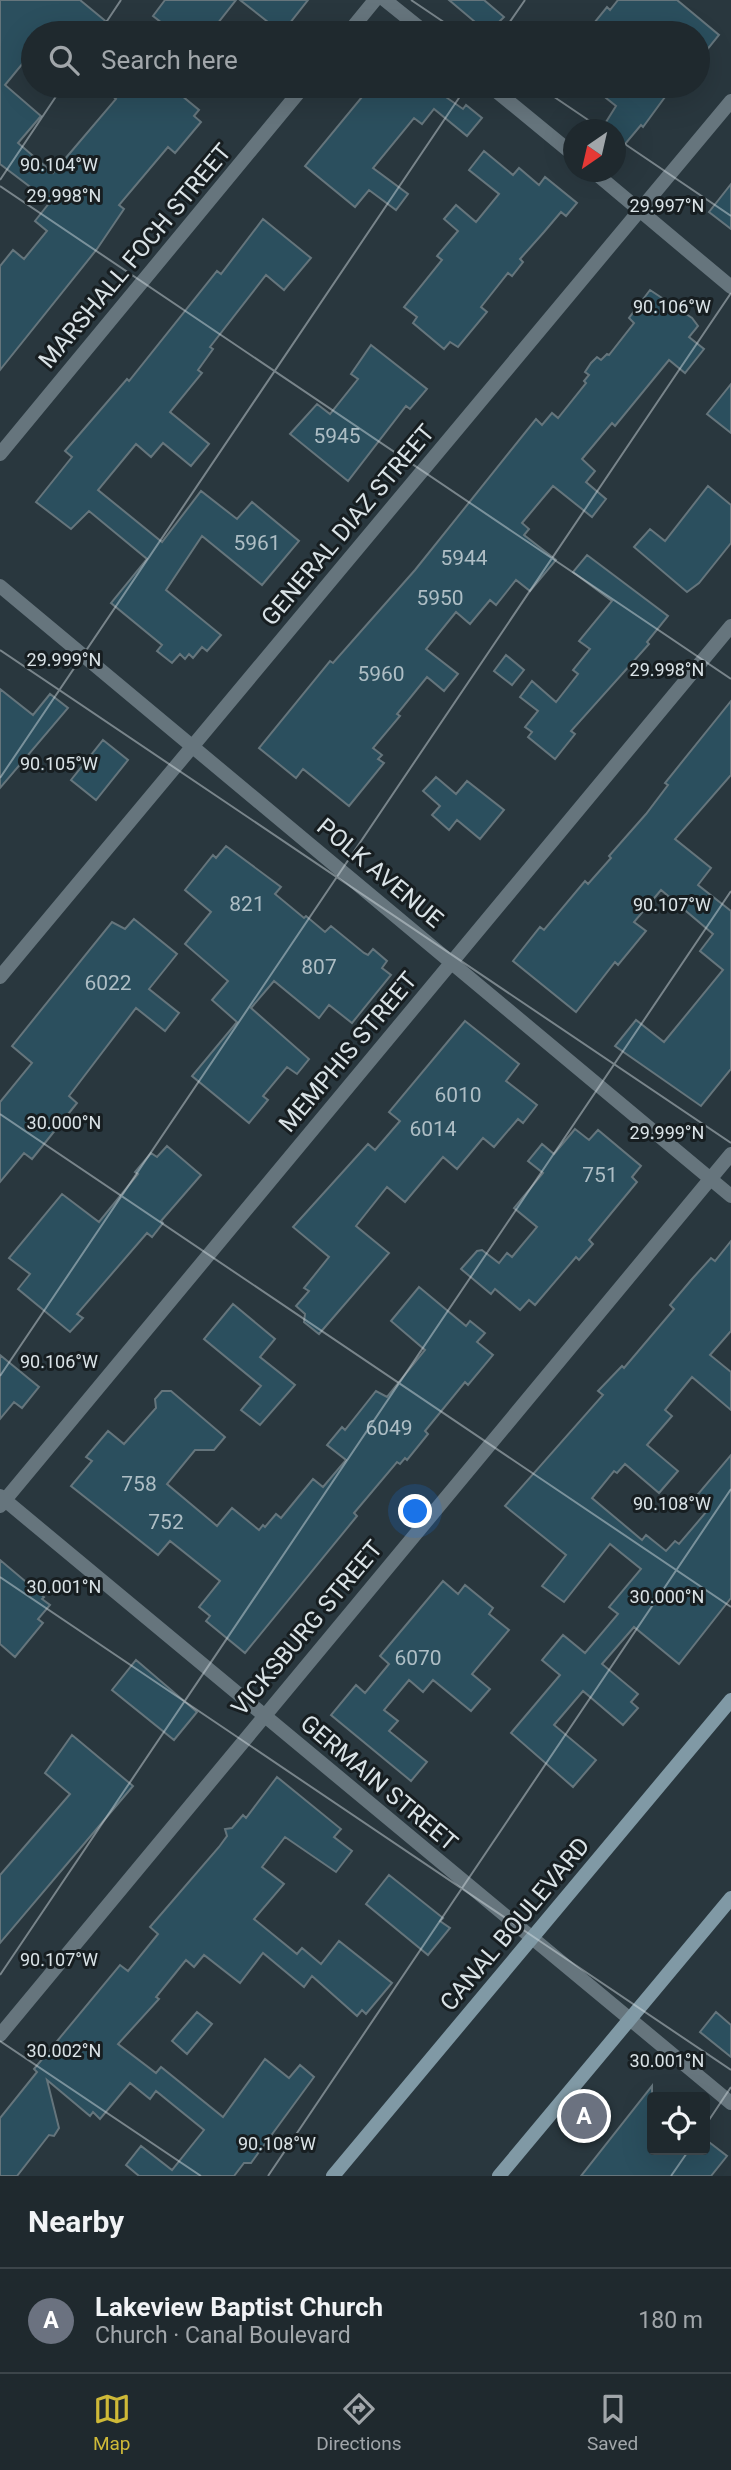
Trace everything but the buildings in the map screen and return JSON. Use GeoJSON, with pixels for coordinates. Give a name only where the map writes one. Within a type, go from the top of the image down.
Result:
{"type":"FeatureCollection","features":[{"type":"Feature","properties":{"kind":"main road","name":"CANAL BOULEVARD"},"geometry":{"type":"LineString","coordinates":[[332,2176],[731,1700]]}},
{"type":"Feature","properties":{"kind":"main road"},"geometry":{"type":"LineString","coordinates":[[499,2176],[731,1898]]}},
{"type":"Feature","properties":{"kind":"street"},"geometry":{"type":"LineString","coordinates":[[358,21],[375,0]]}},
{"type":"Feature","properties":{"kind":"street"},"geometry":{"type":"LineString","coordinates":[[385,0],[411,21]]}},
{"type":"Feature","properties":{"kind":"street","name":"MARSHALL FOCH STREET"},"geometry":{"type":"LineString","coordinates":[[0,454],[294,98]]}},
{"type":"Feature","properties":{"kind":"street"},"geometry":{"type":"LineString","coordinates":[[504,98],[563,147]]}},
{"type":"Feature","properties":{"kind":"street","name":"GENERAL DIAZ STREET"},"geometry":{"type":"LineString","coordinates":[[0,977],[731,101]]}},
{"type":"Feature","properties":{"kind":"street"},"geometry":{"type":"LineString","coordinates":[[606,182],[731,287]]}},
{"type":"Feature","properties":{"kind":"street","name":"POLK AVENUE"},"geometry":{"type":"LineString","coordinates":[[0,586],[731,1196]]}},
{"type":"Feature","properties":{"kind":"street","name":"MEMPHIS STREET"},"geometry":{"type":"LineString","coordinates":[[2,1501],[731,626]]}},
{"type":"Feature","properties":{"kind":"street","name":"VICKSBURG STREET"},"geometry":{"type":"LineString","coordinates":[[0,2035],[731,1154]]}},
{"type":"Feature","properties":{"kind":"street","name":"GERMAIN STREET"},"geometry":{"type":"LineString","coordinates":[[2,1501],[731,2103]]}},
{"type":"Feature","properties":{"kind":"place","name":"Lakeview Baptist Church"},"geometry":{"type":"Point","coordinates":[584,2116]}}]}
